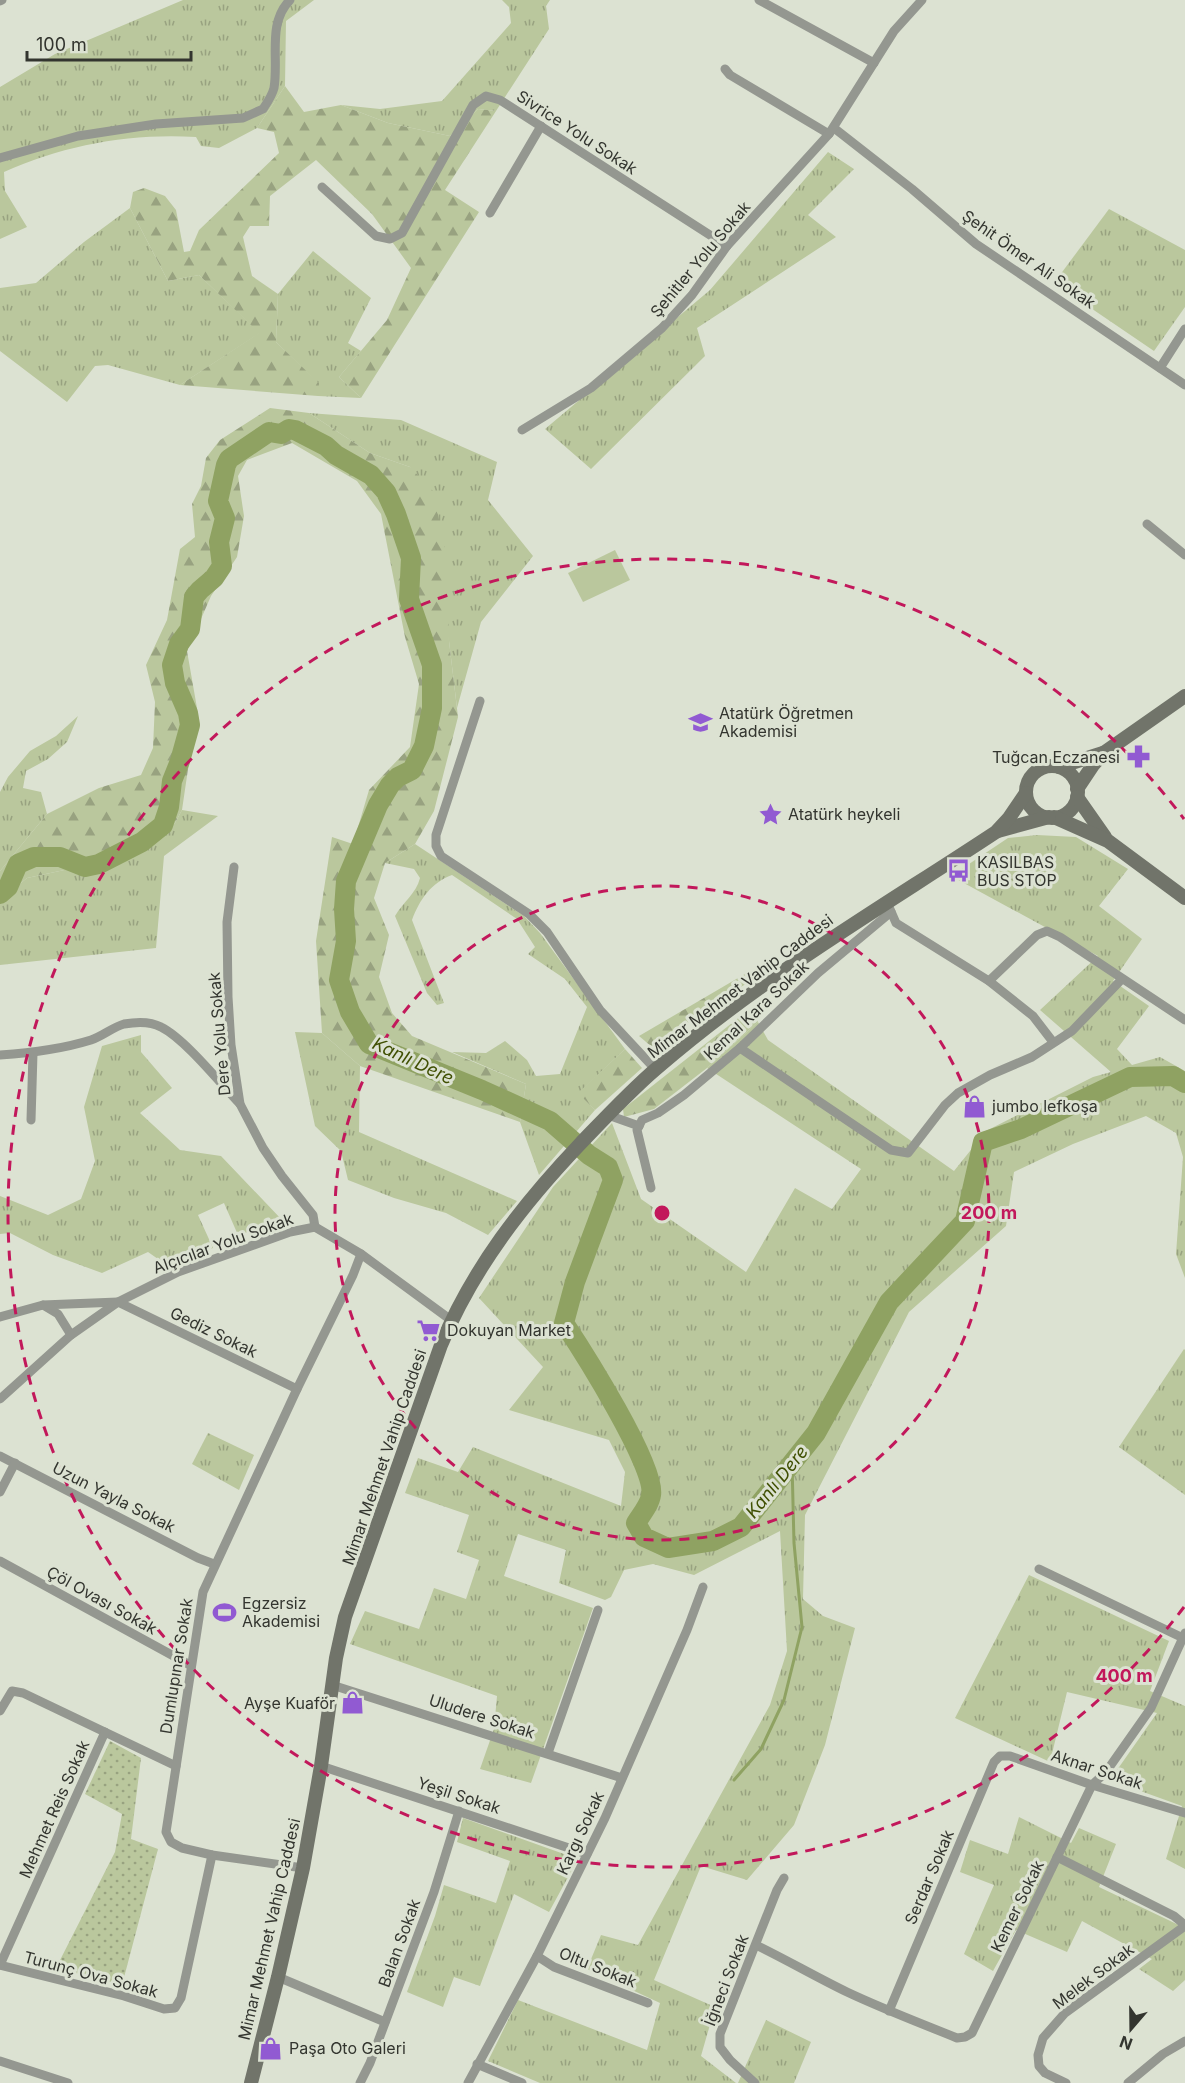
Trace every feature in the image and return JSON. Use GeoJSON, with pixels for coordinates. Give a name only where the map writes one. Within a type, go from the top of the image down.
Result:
{"type":"FeatureCollection","features":[{"type":"Feature","properties":{"kind":"main road"},"geometry":{"type":"LineString","coordinates":[[1051,817],[1069,811],[1093,765],[1105,752],[1185,696]]}},
{"type":"Feature","properties":{"kind":"main road"},"geometry":{"type":"LineString","coordinates":[[1105,752],[1059,767],[1044,767],[1036,771],[1030,777],[1026,794],[1033,810],[1108,841],[1185,898]]}},
{"type":"Feature","properties":{"kind":"main road"},"geometry":{"type":"LineString","coordinates":[[1059,767],[1072,775],[1077,793],[1108,841]]}},
{"type":"Feature","properties":{"kind":"main road","name":"Mimar Mehmet Vahip Caddesi"},"geometry":{"type":"LineString","coordinates":[[251,2083],[303,1868],[345,1617],[418,1406],[451,1320],[476,1274],[511,1222],[557,1168],[655,1069],[694,1037],[822,943],[889,907],[996,832],[1026,794]]}},
{"type":"Feature","properties":{"kind":"main road","name":"Mimar Mehmet Vahip Caddesi"},"geometry":{"type":"LineString","coordinates":[[996,832],[1051,817]]}},
{"type":"Feature","properties":{"kind":"street"},"geometry":{"type":"LineString","coordinates":[[0,158],[78,136],[156,124],[243,117],[263,109],[273,88],[276,34],[281,9],[290,0]]}},
{"type":"Feature","properties":{"kind":"street"},"geometry":{"type":"LineString","coordinates":[[759,0],[874,63]]}},
{"type":"Feature","properties":{"kind":"street","name":"Şehitler Yolu Sokak"},"geometry":{"type":"LineString","coordinates":[[522,430],[591,388],[662,328],[692,295],[727,246],[832,131],[894,31],[922,0]]}},
{"type":"Feature","properties":{"kind":"street","name":"Şehit Ömer Ali Sokak"},"geometry":{"type":"LineString","coordinates":[[725,69],[730,75],[832,131],[912,189],[976,244],[1185,386]]}},
{"type":"Feature","properties":{"kind":"street","name":"Sivrice Yolu Sokak"},"geometry":{"type":"LineString","coordinates":[[322,187],[376,236],[390,239],[402,233],[473,105],[486,96],[500,100],[727,246]]}},
{"type":"Feature","properties":{"kind":"street"},"geometry":{"type":"LineString","coordinates":[[490,213],[541,126]]}},
{"type":"Feature","properties":{"kind":"street"},"geometry":{"type":"LineString","coordinates":[[1160,368],[1185,329]]}},
{"type":"Feature","properties":{"kind":"street"},"geometry":{"type":"LineString","coordinates":[[1147,525],[1185,555]]}},
{"type":"Feature","properties":{"kind":"street"},"geometry":{"type":"LineString","coordinates":[[480,701],[436,835],[436,846],[441,856],[529,914],[547,932],[600,1010],[655,1069]]}},
{"type":"Feature","properties":{"kind":"street","name":"Dere Yolu Sokak"},"geometry":{"type":"LineString","coordinates":[[234,867],[227,922],[228,997],[231,1045],[240,1104],[263,1148],[313,1215],[315,1227]]}},
{"type":"Feature","properties":{"kind":"street"},"geometry":{"type":"LineString","coordinates":[[889,907],[896,923],[989,981],[1033,1016],[1053,1042]]}},
{"type":"Feature","properties":{"kind":"street","name":"Kemal Kara Sokak"},"geometry":{"type":"LineString","coordinates":[[639,1126],[642,1120],[658,1113],[684,1095],[740,1048],[889,907]]}},
{"type":"Feature","properties":{"kind":"street"},"geometry":{"type":"LineString","coordinates":[[989,981],[1037,935],[1047,931],[1060,937],[1185,1020]]}},
{"type":"Feature","properties":{"kind":"street"},"geometry":{"type":"LineString","coordinates":[[740,1048],[891,1150],[908,1153],[945,1105],[958,1093],[990,1075],[1032,1057],[1072,1031],[1122,979]]}},
{"type":"Feature","properties":{"kind":"street"},"geometry":{"type":"LineString","coordinates":[[0,1055],[33,1053],[88,1041],[122,1025],[140,1022],[160,1026],[180,1041],[240,1104]]}},
{"type":"Feature","properties":{"kind":"street"},"geometry":{"type":"LineString","coordinates":[[31,1120],[33,1053]]}},
{"type":"Feature","properties":{"kind":"street"},"geometry":{"type":"LineString","coordinates":[[608,1115],[639,1126],[637,1130],[651,1188]]}},
{"type":"Feature","properties":{"kind":"street"},"geometry":{"type":"LineString","coordinates":[[315,1227],[361,1254],[451,1320]]}},
{"type":"Feature","properties":{"kind":"street","name":"Alçıcılar Yolu Sokak"},"geometry":{"type":"LineString","coordinates":[[0,1400],[71,1335],[118,1302],[178,1272],[290,1232],[315,1227]]}},
{"type":"Feature","properties":{"kind":"street","name":"Dumlupınar Sokak"},"geometry":{"type":"LineString","coordinates":[[212,1855],[182,1848],[171,1842],[166,1832],[203,1592],[214,1564],[361,1254]]}},
{"type":"Feature","properties":{"kind":"street"},"geometry":{"type":"LineString","coordinates":[[0,1317],[43,1305],[118,1302]]}},
{"type":"Feature","properties":{"kind":"street","name":"Gediz Sokak"},"geometry":{"type":"LineString","coordinates":[[118,1302],[297,1389]]}},
{"type":"Feature","properties":{"kind":"street"},"geometry":{"type":"LineString","coordinates":[[43,1305],[58,1314],[71,1335]]}},
{"type":"Feature","properties":{"kind":"street","name":"Uzun Yayla Sokak"},"geometry":{"type":"LineString","coordinates":[[0,1456],[198,1558],[214,1564]]}},
{"type":"Feature","properties":{"kind":"street"},"geometry":{"type":"LineString","coordinates":[[0,1492],[15,1463]]}},
{"type":"Feature","properties":{"kind":"street","name":"Çöl Ovası Sokak"},"geometry":{"type":"LineString","coordinates":[[0,1561],[190,1665]]}},
{"type":"Feature","properties":{"kind":"street"},"geometry":{"type":"LineString","coordinates":[[1039,1569],[1184,1635]]}},
{"type":"Feature","properties":{"kind":"street","name":"Kargı Sokak"},"geometry":{"type":"LineString","coordinates":[[468,2083],[537,1956],[588,1854],[687,1630],[703,1587]]}},
{"type":"Feature","properties":{"kind":"street"},"geometry":{"type":"LineString","coordinates":[[548,1753],[598,1610]]}},
{"type":"Feature","properties":{"kind":"street","name":"Kemer Sokak"},"geometry":{"type":"LineString","coordinates":[[889,2011],[957,2038],[972,2033],[1092,1785],[1106,1772],[1150,1708],[1184,1635]]}},
{"type":"Feature","properties":{"kind":"street","name":"Uludere Sokak"},"geometry":{"type":"LineString","coordinates":[[332,1685],[622,1778]]}},
{"type":"Feature","properties":{"kind":"street"},"geometry":{"type":"LineString","coordinates":[[0,1712],[12,1691],[23,1693],[176,1766]]}},
{"type":"Feature","properties":{"kind":"street","name":"Mehmet Reis Sokak"},"geometry":{"type":"LineString","coordinates":[[0,1965],[105,1732]]}},
{"type":"Feature","properties":{"kind":"street","name":"Aknar Sokak"},"geometry":{"type":"LineString","coordinates":[[1000,1756],[1010,1756],[1092,1785],[1185,1813]]}},
{"type":"Feature","properties":{"kind":"street","name":"Serdar Sokak"},"geometry":{"type":"LineString","coordinates":[[889,2011],[994,1762],[1000,1756]]}},
{"type":"Feature","properties":{"kind":"street","name":"Yeşil Sokak"},"geometry":{"type":"LineString","coordinates":[[321,1766],[588,1854]]}},
{"type":"Feature","properties":{"kind":"street","name":"Balan Sokak"},"geometry":{"type":"LineString","coordinates":[[360,2083],[386,2022],[434,1892],[459,1811]]}},
{"type":"Feature","properties":{"kind":"street"},"geometry":{"type":"LineString","coordinates":[[212,1855],[303,1868]]}},
{"type":"Feature","properties":{"kind":"street","name":"Turunç Ova Sokak"},"geometry":{"type":"LineString","coordinates":[[0,1965],[124,1996],[164,2009],[175,2008],[181,1998],[212,1855]]}},
{"type":"Feature","properties":{"kind":"street"},"geometry":{"type":"LineString","coordinates":[[1057,1857],[1174,1916],[1185,1926]]}},
{"type":"Feature","properties":{"kind":"street","name":"İğneci Sokak"},"geometry":{"type":"LineString","coordinates":[[755,2083],[730,2060],[720,2047],[720,2034],[777,1890],[784,1878]]}},
{"type":"Feature","properties":{"kind":"street","name":"Melek Sokak"},"geometry":{"type":"LineString","coordinates":[[1066,2083],[1044,2073],[1039,2066],[1038,2055],[1043,2038],[1065,2013],[1185,1926]]}},
{"type":"Feature","properties":{"kind":"street"},"geometry":{"type":"LineString","coordinates":[[756,1945],[889,2011]]}},
{"type":"Feature","properties":{"kind":"street","name":"Oltu Sokak"},"geometry":{"type":"LineString","coordinates":[[537,1956],[554,1967],[648,2003]]}},
{"type":"Feature","properties":{"kind":"street"},"geometry":{"type":"LineString","coordinates":[[278,1977],[386,2022]]}},
{"type":"Feature","properties":{"kind":"street"},"geometry":{"type":"LineString","coordinates":[[1128,2083],[1163,2054],[1185,2042]]}},
{"type":"Feature","properties":{"kind":"street"},"geometry":{"type":"LineString","coordinates":[[0,2061],[68,2083]]}},
{"type":"Feature","properties":{"kind":"street"},"geometry":{"type":"LineString","coordinates":[[477,2064],[522,2083]]}},
{"type":"Feature","properties":{"kind":"green space"},"geometry":{"type":"Polygon","coordinates":[[[183,0],[314,0],[286,21],[285,86],[257,128],[219,148],[201,146],[196,137],[122,139],[74,148],[4,172],[5,191],[27,227],[0,239],[0,87],[55,54],[183,0]]]}},
{"type":"Feature","properties":{"kind":"green space"},"geometry":{"type":"Polygon","coordinates":[[[502,0],[550,0],[546,6],[549,29],[496,111],[478,109],[450,136],[388,123],[341,105],[380,109],[442,101],[511,23],[509,7],[502,0]]]}},
{"type":"Feature","properties":{"kind":"green space"},"geometry":{"type":"Polygon","coordinates":[[[285,86],[304,112],[341,105],[388,123],[450,136],[478,109],[496,111],[445,190],[479,212],[361,398],[339,377],[387,320],[411,268],[372,214],[316,160],[270,196],[269,226],[250,226],[243,237],[252,276],[278,294],[276,342],[319,383],[318,396],[180,385],[259,333],[199,275],[168,281],[130,208],[133,192],[144,188],[165,196],[176,210],[184,252],[190,251],[199,230],[279,153],[274,132],[257,128],[285,86]]]}},
{"type":"Feature","properties":{"kind":"green space"},"geometry":{"type":"Polygon","coordinates":[[[828,152],[854,169],[808,215],[836,237],[697,328],[705,356],[591,469],[545,429],[710,290],[828,152]]]}},
{"type":"Feature","properties":{"kind":"green space"},"geometry":{"type":"Polygon","coordinates":[[[130,208],[168,281],[199,275],[260,333],[180,385],[108,365],[95,366],[67,402],[0,351],[0,288],[36,283],[84,242],[130,208]]]}},
{"type":"Feature","properties":{"kind":"green space"},"geometry":{"type":"Polygon","coordinates":[[[1109,209],[1185,250],[1185,307],[1154,351],[1054,283],[1109,209]]]}},
{"type":"Feature","properties":{"kind":"green space"},"geometry":{"type":"Polygon","coordinates":[[[313,251],[371,298],[348,343],[361,351],[339,377],[361,398],[318,396],[318,383],[276,342],[278,294],[313,251]]]}},
{"type":"Feature","properties":{"kind":"green space"},"geometry":{"type":"Polygon","coordinates":[[[270,408],[309,413],[370,453],[410,467],[433,491],[447,558],[449,641],[458,717],[434,811],[415,844],[385,863],[374,898],[389,935],[379,977],[392,1013],[412,1036],[526,1084],[520,1122],[360,1066],[322,1033],[316,941],[332,837],[353,844],[369,790],[410,747],[419,684],[405,637],[381,514],[357,481],[292,443],[247,460],[238,476],[244,516],[237,557],[211,596],[187,651],[197,708],[182,810],[175,823],[69,869],[27,878],[0,900],[0,871],[47,814],[99,788],[141,775],[153,748],[155,702],[146,665],[167,620],[180,549],[195,537],[192,504],[201,486],[206,458],[220,440],[270,408]]]}},
{"type":"Feature","properties":{"kind":"green space"},"geometry":{"type":"Polygon","coordinates":[[[309,413],[401,420],[497,462],[488,500],[533,556],[481,622],[457,708],[449,641],[410,467],[370,453],[309,413]]]}},
{"type":"Feature","properties":{"kind":"green space"},"geometry":{"type":"Polygon","coordinates":[[[615,550],[630,580],[583,602],[568,573],[615,550]]]}},
{"type":"Feature","properties":{"kind":"green space"},"geometry":{"type":"Polygon","coordinates":[[[78,716],[67,742],[48,759],[26,771],[23,788],[41,792],[47,814],[0,871],[0,792],[8,777],[30,751],[56,736],[78,716]]]}},
{"type":"Feature","properties":{"kind":"green space"},"geometry":{"type":"Polygon","coordinates":[[[182,810],[218,816],[164,856],[156,948],[0,965],[0,900],[27,878],[69,869],[175,823],[182,810]]]}},
{"type":"Feature","properties":{"kind":"green space"},"geometry":{"type":"Polygon","coordinates":[[[1037,835],[1076,837],[1128,869],[1099,906],[1142,939],[1113,981],[1149,1006],[1117,1049],[1132,1065],[1160,1057],[1185,1071],[1185,1278],[1176,1254],[1183,1157],[1176,1133],[1146,1116],[1073,1144],[1014,1172],[1006,1226],[909,1312],[805,1515],[803,1599],[823,1616],[855,1628],[825,1745],[794,1825],[747,1880],[701,1866],[654,1980],[715,2007],[701,2056],[736,2083],[540,2083],[488,2061],[518,2000],[647,2050],[660,2003],[587,1969],[601,1935],[638,1945],[770,1705],[787,1651],[780,1531],[694,1575],[653,1564],[624,1570],[611,1597],[605,1600],[559,1583],[566,1550],[518,1534],[504,1576],[593,1608],[531,1783],[480,1769],[494,1729],[497,1696],[350,1644],[365,1611],[419,1629],[434,1588],[466,1599],[479,1560],[457,1552],[469,1515],[405,1493],[418,1458],[458,1472],[473,1447],[621,1506],[625,1472],[609,1440],[509,1410],[543,1367],[479,1298],[553,1187],[612,1123],[641,1199],[746,1272],[795,1188],[832,1209],[861,1169],[707,1068],[758,1022],[768,1040],[954,1171],[986,1131],[1093,1077],[1111,1072],[1040,1010],[1098,956],[951,876],[1008,838],[1037,835]]]}},
{"type":"Feature","properties":{"kind":"green space"},"geometry":{"type":"Polygon","coordinates":[[[415,844],[524,916],[540,933],[625,1049],[579,1093],[595,1110],[539,1175],[520,1122],[526,1084],[452,1052],[486,1053],[505,1041],[527,1060],[536,1076],[560,1074],[587,1007],[565,979],[528,954],[535,947],[517,919],[452,875],[432,887],[412,920],[444,1003],[437,1005],[427,993],[395,916],[416,889],[420,878],[414,869],[385,863],[415,844]]]}},
{"type":"Feature","properties":{"kind":"green space"},"geometry":{"type":"Polygon","coordinates":[[[750,971],[753,979],[652,1047],[639,1036],[750,971]]]}},
{"type":"Feature","properties":{"kind":"green space"},"geometry":{"type":"Polygon","coordinates":[[[751,1008],[758,1022],[707,1068],[654,1109],[624,1117],[623,1109],[751,1008]]]}},
{"type":"Feature","properties":{"kind":"green space"},"geometry":{"type":"Polygon","coordinates":[[[295,1032],[322,1033],[360,1066],[359,1132],[517,1201],[488,1235],[446,1213],[394,1198],[348,1180],[341,1151],[315,1126],[295,1032]]]}},
{"type":"Feature","properties":{"kind":"green space"},"geometry":{"type":"Polygon","coordinates":[[[141,1035],[141,1052],[172,1088],[140,1113],[180,1150],[221,1156],[283,1221],[238,1235],[224,1203],[198,1215],[213,1248],[168,1266],[148,1252],[102,1273],[53,1255],[10,1233],[0,1234],[0,1196],[48,1215],[81,1199],[95,1161],[84,1107],[102,1046],[141,1035]]]}},
{"type":"Feature","properties":{"kind":"green space"},"geometry":{"type":"Polygon","coordinates":[[[625,1049],[642,1068],[595,1110],[578,1093],[625,1049]]]}},
{"type":"Feature","properties":{"kind":"green space"},"geometry":{"type":"Polygon","coordinates":[[[1185,1350],[1185,1495],[1119,1447],[1185,1350]]]}},
{"type":"Feature","properties":{"kind":"green space"},"geometry":{"type":"Polygon","coordinates":[[[208,1433],[254,1455],[239,1490],[192,1464],[208,1433]]]}},
{"type":"Feature","properties":{"kind":"green space"},"geometry":{"type":"Polygon","coordinates":[[[1029,1575],[1169,1641],[1150,1691],[1185,1706],[1185,1869],[1166,1859],[1182,1806],[1110,1780],[1157,1713],[1067,1692],[1050,1762],[955,1718],[1029,1575]]]}},
{"type":"Feature","properties":{"kind":"green space"},"geometry":{"type":"Polygon","coordinates":[[[110,1741],[141,1758],[131,1839],[158,1849],[122,1985],[56,1968],[115,1852],[122,1814],[85,1794],[110,1741]]]}},
{"type":"Feature","properties":{"kind":"green space"},"geometry":{"type":"Polygon","coordinates":[[[1019,1817],[1071,1843],[1079,1828],[1116,1844],[1099,1887],[1185,1928],[1185,1980],[1173,1991],[1139,1969],[1152,1959],[1082,1921],[1067,1952],[1016,1930],[993,1971],[964,1954],[994,1885],[960,1872],[970,1840],[1008,1854],[1019,1817]]]}},
{"type":"Feature","properties":{"kind":"green space"},"geometry":{"type":"Polygon","coordinates":[[[463,1818],[578,1859],[549,1912],[514,1894],[480,1986],[454,1977],[443,2007],[407,1992],[444,1885],[496,1903],[510,1861],[457,1842],[463,1818]]]}},
{"type":"Feature","properties":{"kind":"green space"},"geometry":{"type":"Polygon","coordinates":[[[766,2020],[811,2042],[794,2083],[738,2083],[766,2020]]]}},
{"type":"Feature","properties":{"kind":"waterway","name":"Kanlı Dere"},"geometry":{"type":"LineString","coordinates":[[0,894],[8,887],[18,864],[34,857],[60,857],[85,867],[99,864],[142,842],[163,825],[169,807],[172,781],[190,725],[188,713],[175,683],[172,665],[179,644],[190,629],[194,597],[214,578],[222,566],[219,542],[225,518],[218,501],[229,459],[269,432],[281,434],[289,429],[326,446],[336,455],[371,475],[386,492],[411,558],[409,599],[432,665],[432,708],[424,746],[412,770],[398,777],[390,785],[378,805],[346,881],[344,909],[346,941],[339,980],[350,1012],[369,1044],[482,1090],[550,1121],[589,1155],[608,1167],[613,1180],[575,1282],[564,1323],[631,1436],[650,1481],[651,1495],[636,1523],[644,1537],[668,1548],[713,1541],[741,1527],[816,1433],[889,1302],[965,1221],[983,1142],[1021,1129],[1130,1077],[1173,1076],[1185,1083]]}},
{"type":"Feature","properties":{"kind":"waterway"},"geometry":{"type":"LineString","coordinates":[[734,1780],[761,1749],[784,1700],[802,1627],[794,1543],[792,1463]]}},
{"type":"Feature","properties":{"kind":"place","name":"Atatürk Öğretmen Akademisi"},"geometry":{"type":"Point","coordinates":[701,722]}},
{"type":"Feature","properties":{"kind":"place","name":"Tuğcan Eczanesi"},"geometry":{"type":"Point","coordinates":[1138,757]}},
{"type":"Feature","properties":{"kind":"place","name":"Atatürk heykeli"},"geometry":{"type":"Point","coordinates":[770,814]}},
{"type":"Feature","properties":{"kind":"place","name":"KASILBAS BUS STOP"},"geometry":{"type":"Point","coordinates":[959,871]}},
{"type":"Feature","properties":{"kind":"place","name":"jumbo lefkoşa"},"geometry":{"type":"Point","coordinates":[974,1106]}},
{"type":"Feature","properties":{"kind":"place","name":"Dokuyan Market"},"geometry":{"type":"Point","coordinates":[429,1330]}},
{"type":"Feature","properties":{"kind":"place","name":"Egzersiz Akademisi"},"geometry":{"type":"Point","coordinates":[224,1612]}},
{"type":"Feature","properties":{"kind":"place","name":"Ayşe Kuaför"},"geometry":{"type":"Point","coordinates":[353,1703]}},
{"type":"Feature","properties":{"kind":"place","name":"Paşa Oto Galeri"},"geometry":{"type":"Point","coordinates":[271,2048]}}]}
